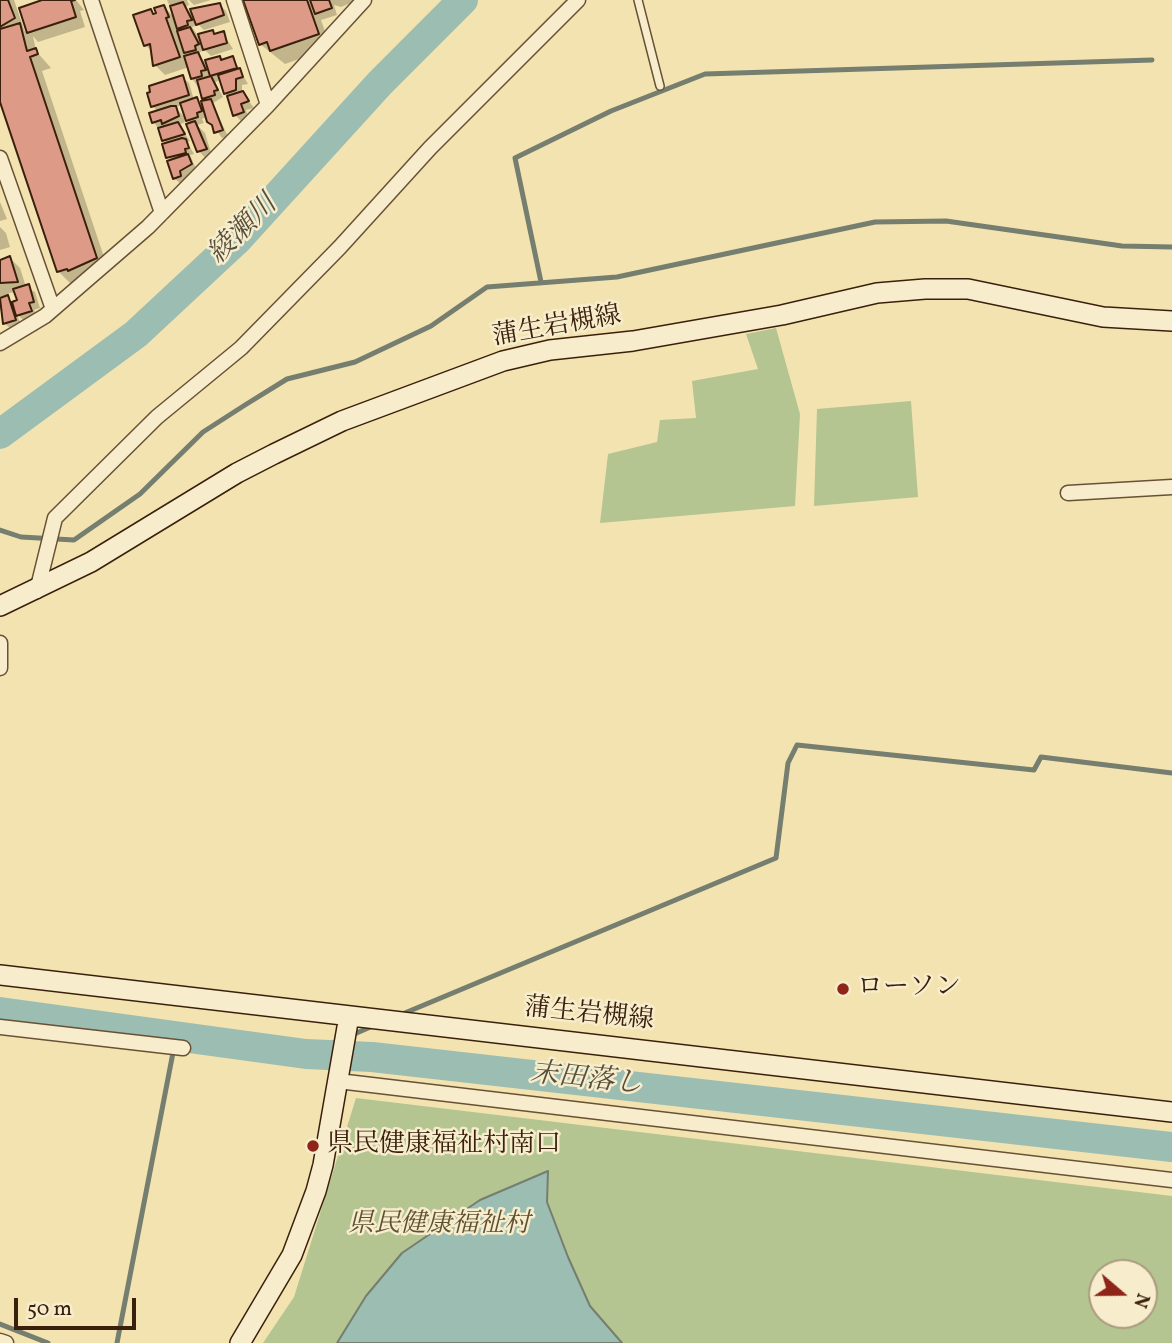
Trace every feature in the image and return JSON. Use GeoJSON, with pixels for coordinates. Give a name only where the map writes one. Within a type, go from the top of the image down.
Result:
{"type":"FeatureCollection","features":[{"type":"Feature","properties":{"kind":"main road","name":"蒲生岩槻線"},"geometry":{"type":"LineString","coordinates":[[0,606],[37,591],[274,454],[342,421],[503,361],[550,350],[633,341],[769,318],[877,293],[925,289],[968,289],[1104,317],[1172,321]]}},
{"type":"Feature","properties":{"kind":"main road","name":"蒲生岩槻線"},"geometry":{"type":"LineString","coordinates":[[0,975],[765,1062],[1172,1112]]}},
{"type":"Feature","properties":{"kind":"main road"},"geometry":{"type":"LineString","coordinates":[[240,1343],[292,1255],[306,1220],[323,1165],[349,1016]]}},
{"type":"Feature","properties":{"kind":"street"},"geometry":{"type":"LineString","coordinates":[[91,0],[162,213]]}},
{"type":"Feature","properties":{"kind":"street"},"geometry":{"type":"LineString","coordinates":[[234,0],[268,105]]}},
{"type":"Feature","properties":{"kind":"street"},"geometry":{"type":"LineString","coordinates":[[0,343],[53,309],[162,213],[268,105],[364,0]]}},
{"type":"Feature","properties":{"kind":"street"},"geometry":{"type":"LineString","coordinates":[[37,591],[55,517],[158,417],[241,348],[350,237],[430,148],[578,0]]}},
{"type":"Feature","properties":{"kind":"street"},"geometry":{"type":"LineString","coordinates":[[0,158],[53,309]]}},
{"type":"Feature","properties":{"kind":"street"},"geometry":{"type":"LineString","coordinates":[[1068,493],[1172,487]]}},
{"type":"Feature","properties":{"kind":"street"},"geometry":{"type":"LineString","coordinates":[[0,643],[0,667]]}},
{"type":"Feature","properties":{"kind":"street"},"geometry":{"type":"LineString","coordinates":[[0,1027],[183,1048]]}},
{"type":"Feature","properties":{"kind":"street"},"geometry":{"type":"LineString","coordinates":[[338,1081],[1172,1180]]}},
{"type":"Feature","properties":{"kind":"street"},"geometry":{"type":"LineString","coordinates":[[0,1341],[6,1343]]}},
{"type":"Feature","properties":{"kind":"lane"},"geometry":{"type":"LineString","coordinates":[[638,0],[660,86]]}},
{"type":"Feature","properties":{"kind":"green space"},"geometry":{"type":"Polygon","coordinates":[[[776,328],[800,414],[795,506],[600,523],[608,454],[657,442],[660,420],[696,418],[692,381],[758,369],[746,334],[776,328]]]}},
{"type":"Feature","properties":{"kind":"green space"},"geometry":{"type":"Polygon","coordinates":[[[911,401],[918,497],[814,506],[817,409],[911,401]]]}},
{"type":"Feature","properties":{"kind":"green space","name":"県民健康福祉村"},"geometry":{"type":"Polygon","coordinates":[[[356,1098],[1172,1196],[1172,1343],[263,1343],[294,1297],[356,1098]]]}},
{"type":"Feature","properties":{"kind":"water"},"geometry":{"type":"Polygon","coordinates":[[[548,1171],[547,1202],[568,1257],[590,1306],[622,1343],[337,1343],[366,1296],[402,1253],[480,1200],[548,1171]]]}},
{"type":"Feature","properties":{"kind":"building"},"geometry":{"type":"Polygon","coordinates":[[[0,0],[8,0],[15,18],[0,27],[0,0]]]}},
{"type":"Feature","properties":{"kind":"building"},"geometry":{"type":"Polygon","coordinates":[[[42,0],[75,0],[71,1],[76,17],[27,33],[19,8],[42,0]]]}},
{"type":"Feature","properties":{"kind":"building"},"geometry":{"type":"Polygon","coordinates":[[[243,0],[307,0],[319,34],[270,51],[267,42],[259,45],[243,0]]]}},
{"type":"Feature","properties":{"kind":"building"},"geometry":{"type":"Polygon","coordinates":[[[310,0],[329,0],[332,8],[315,14],[310,0]]]}},
{"type":"Feature","properties":{"kind":"building"},"geometry":{"type":"Polygon","coordinates":[[[183,2],[192,20],[187,21],[188,25],[177,29],[170,6],[183,2]]]}},
{"type":"Feature","properties":{"kind":"building"},"geometry":{"type":"Polygon","coordinates":[[[220,3],[224,15],[196,25],[190,9],[220,3]]]}},
{"type":"Feature","properties":{"kind":"building"},"geometry":{"type":"Polygon","coordinates":[[[164,5],[180,57],[153,66],[150,44],[144,46],[133,15],[151,9],[153,14],[156,13],[154,8],[164,5]]]}},
{"type":"Feature","properties":{"kind":"building"},"geometry":{"type":"Polygon","coordinates":[[[20,23],[27,51],[36,48],[38,54],[30,57],[97,258],[68,271],[57,272],[0,102],[0,29],[20,23]]]}},
{"type":"Feature","properties":{"kind":"building"},"geometry":{"type":"Polygon","coordinates":[[[190,27],[199,44],[195,46],[196,50],[184,53],[177,31],[190,27]]]}},
{"type":"Feature","properties":{"kind":"building"},"geometry":{"type":"Polygon","coordinates":[[[213,30],[214,34],[224,31],[227,43],[203,50],[198,34],[213,30]]]}},
{"type":"Feature","properties":{"kind":"building"},"geometry":{"type":"Polygon","coordinates":[[[198,52],[206,70],[201,71],[202,76],[191,79],[184,56],[198,52]]]}},
{"type":"Feature","properties":{"kind":"building"},"geometry":{"type":"Polygon","coordinates":[[[220,56],[221,60],[233,56],[237,68],[210,76],[205,60],[220,56]]]}},
{"type":"Feature","properties":{"kind":"building"},"geometry":{"type":"Polygon","coordinates":[[[240,68],[243,77],[236,79],[236,90],[224,94],[218,75],[240,68]]]}},
{"type":"Feature","properties":{"kind":"building"},"geometry":{"type":"Polygon","coordinates":[[[183,75],[189,95],[151,107],[147,93],[150,92],[149,86],[183,75]]]}},
{"type":"Feature","properties":{"kind":"building"},"geometry":{"type":"Polygon","coordinates":[[[211,76],[218,90],[214,91],[215,95],[202,99],[197,80],[211,76]]]}},
{"type":"Feature","properties":{"kind":"building"},"geometry":{"type":"Polygon","coordinates":[[[243,91],[249,101],[241,104],[244,112],[233,116],[227,96],[243,91]]]}},
{"type":"Feature","properties":{"kind":"building"},"geometry":{"type":"Polygon","coordinates":[[[197,97],[202,111],[197,113],[198,117],[186,121],[180,103],[197,97]]]}},
{"type":"Feature","properties":{"kind":"building"},"geometry":{"type":"Polygon","coordinates":[[[211,99],[223,130],[214,133],[212,125],[207,122],[201,101],[211,99]]]}},
{"type":"Feature","properties":{"kind":"building"},"geometry":{"type":"Polygon","coordinates":[[[176,106],[179,116],[162,124],[161,120],[152,123],[149,113],[176,106]]]}},
{"type":"Feature","properties":{"kind":"building"},"geometry":{"type":"Polygon","coordinates":[[[195,121],[207,149],[197,152],[186,124],[195,121]]]}},
{"type":"Feature","properties":{"kind":"building"},"geometry":{"type":"Polygon","coordinates":[[[178,122],[185,134],[162,141],[158,128],[178,122]]]}},
{"type":"Feature","properties":{"kind":"building"},"geometry":{"type":"Polygon","coordinates":[[[186,139],[189,148],[185,149],[186,153],[166,158],[162,144],[186,139]]]}},
{"type":"Feature","properties":{"kind":"building"},"geometry":{"type":"Polygon","coordinates":[[[188,154],[192,164],[180,171],[181,176],[173,179],[167,161],[188,154]]]}},
{"type":"Feature","properties":{"kind":"building"},"geometry":{"type":"Polygon","coordinates":[[[10,256],[18,282],[0,283],[0,260],[10,256]]]}},
{"type":"Feature","properties":{"kind":"building"},"geometry":{"type":"Polygon","coordinates":[[[29,284],[34,302],[29,303],[32,311],[16,316],[12,302],[17,300],[13,289],[29,284]]]}},
{"type":"Feature","properties":{"kind":"building"},"geometry":{"type":"Polygon","coordinates":[[[8,295],[16,320],[3,324],[0,298],[8,295]]]}},
{"type":"Feature","properties":{"kind":"waterway","name":"綾瀬川"},"geometry":{"type":"LineString","coordinates":[[0,434],[136,334],[238,239],[380,83],[463,0]]}},
{"type":"Feature","properties":{"kind":"waterway"},"geometry":{"type":"LineString","coordinates":[[541,282],[515,158],[611,111],[705,74],[1152,60]]}},
{"type":"Feature","properties":{"kind":"waterway"},"geometry":{"type":"LineString","coordinates":[[0,530],[21,537],[74,540],[140,494],[203,432],[287,379],[355,362],[431,326],[487,287],[617,277],[875,222],[946,221],[1122,246],[1172,247]]}},
{"type":"Feature","properties":{"kind":"waterway"},"geometry":{"type":"LineString","coordinates":[[400,1015],[776,858],[788,763],[797,745],[1034,770],[1041,757],[1172,773]]}},
{"type":"Feature","properties":{"kind":"waterway","name":"末田落し"},"geometry":{"type":"LineString","coordinates":[[0,1012],[306,1054],[372,1057],[1172,1147]]}},
{"type":"Feature","properties":{"kind":"waterway"},"geometry":{"type":"LineString","coordinates":[[352,1035],[375,1025]]}},
{"type":"Feature","properties":{"kind":"waterway"},"geometry":{"type":"LineString","coordinates":[[117,1343],[176,1037]]}},
{"type":"Feature","properties":{"kind":"waterway"},"geometry":{"type":"LineString","coordinates":[[306,1054],[340,1040]]}},
{"type":"Feature","properties":{"kind":"waterway"},"geometry":{"type":"LineString","coordinates":[[0,1324],[48,1343]]}},
{"type":"Feature","properties":{"kind":"place","name":"ローソン"},"geometry":{"type":"Point","coordinates":[843,989]}},
{"type":"Feature","properties":{"kind":"place","name":"県民健康福祉村南口"},"geometry":{"type":"Point","coordinates":[313,1146]}}]}
